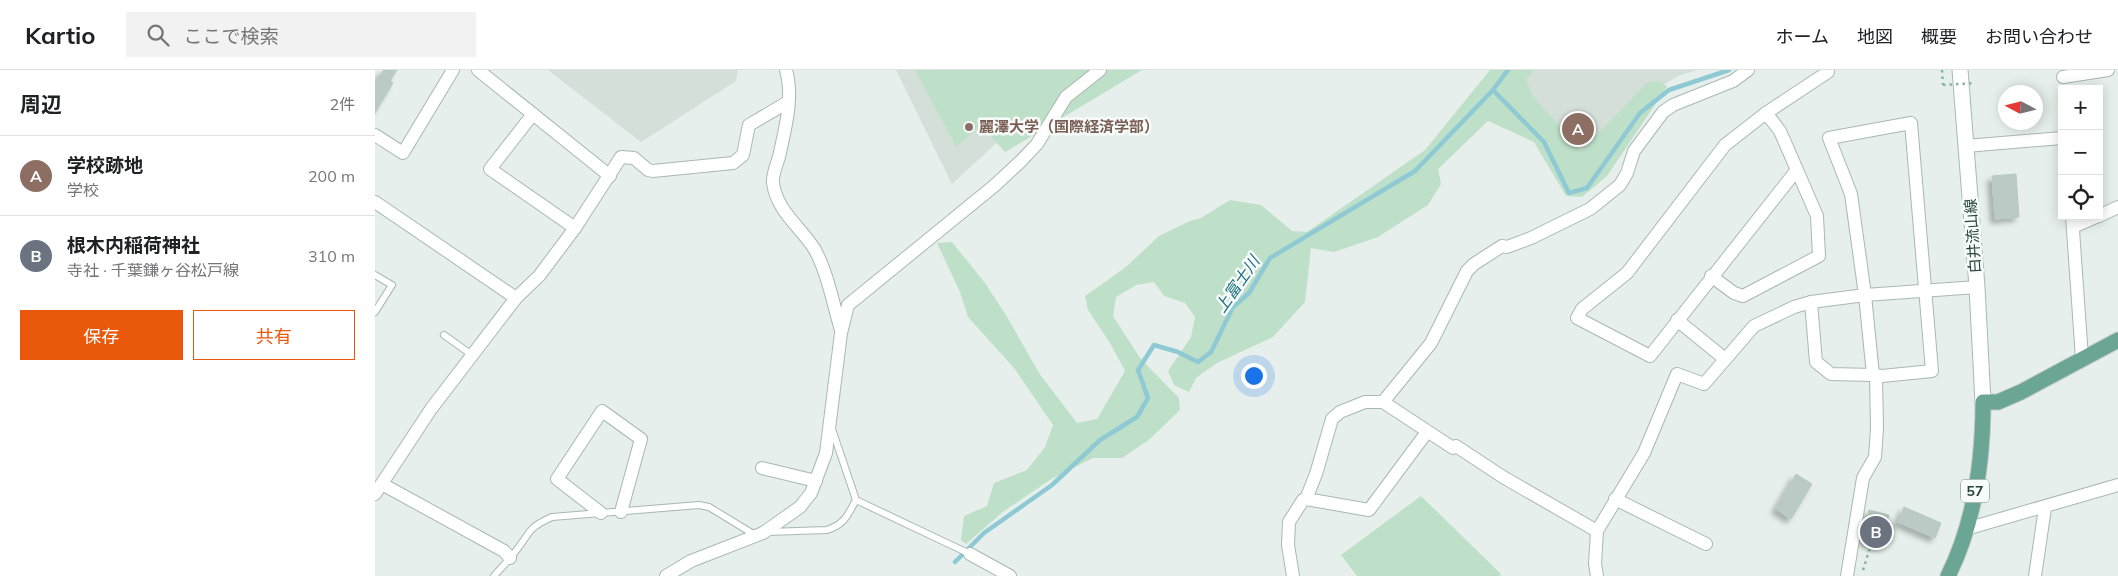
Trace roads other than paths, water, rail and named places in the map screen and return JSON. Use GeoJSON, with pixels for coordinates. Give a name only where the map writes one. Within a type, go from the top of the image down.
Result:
{"type":"FeatureCollection","features":[{"type":"Feature","properties":{"kind":"main road","name":"白井流山線"},"geometry":{"type":"LineString","coordinates":[[1960,70],[1977,287],[1983,402]]}},
{"type":"Feature","properties":{"kind":"main road"},"geometry":{"type":"LineString","coordinates":[[1983,402],[1998,402],[2021,392],[2118,340]]}},
{"type":"Feature","properties":{"kind":"main road","name":"57"},"geometry":{"type":"LineString","coordinates":[[1948,576],[1966,529],[1973,499],[1981,447],[1983,402]]}},
{"type":"Feature","properties":{"kind":"street"},"geometry":{"type":"LineString","coordinates":[[375,135],[403,153],[453,70]]}},
{"type":"Feature","properties":{"kind":"street"},"geometry":{"type":"LineString","coordinates":[[478,70],[609,176]]}},
{"type":"Feature","properties":{"kind":"street"},"geometry":{"type":"LineString","coordinates":[[786,70],[789,87],[788,102],[784,133],[773,181],[779,205],[815,250],[825,273],[841,333]]}},
{"type":"Feature","properties":{"kind":"street"},"geometry":{"type":"LineString","coordinates":[[666,576],[691,561],[760,534],[800,507],[816,481],[826,453],[841,333],[848,305],[994,186],[1021,161],[1037,144],[1066,97],[1100,70]]}},
{"type":"Feature","properties":{"kind":"street"},"geometry":{"type":"LineString","coordinates":[[1383,402],[1431,343],[1467,271],[1474,264],[1502,246],[1507,247],[1531,238],[1590,209],[1620,186],[1635,151],[1663,112],[1673,105],[1733,82],[1748,70]]}},
{"type":"Feature","properties":{"kind":"street"},"geometry":{"type":"LineString","coordinates":[[1796,171],[1711,276],[1650,356],[1577,318],[1582,309],[1627,273],[1725,145],[1766,114],[1828,72],[1827,70]]}},
{"type":"Feature","properties":{"kind":"street"},"geometry":{"type":"LineString","coordinates":[[2063,79],[2108,70]]}},
{"type":"Feature","properties":{"kind":"street"},"geometry":{"type":"LineString","coordinates":[[510,558],[504,551],[378,489],[431,409],[471,355],[516,298],[539,276],[575,228],[621,157],[634,158],[648,170],[653,171],[733,163],[743,155],[749,125],[788,102]]}},
{"type":"Feature","properties":{"kind":"street"},"geometry":{"type":"LineString","coordinates":[[533,114],[489,168],[575,228]]}},
{"type":"Feature","properties":{"kind":"street"},"geometry":{"type":"LineString","coordinates":[[1711,276],[1734,293],[1743,296],[1819,256],[1817,216],[1780,132],[1766,114]]}},
{"type":"Feature","properties":{"kind":"street"},"geometry":{"type":"LineString","coordinates":[[1811,302],[1816,362],[1831,374],[1874,375],[1932,371],[1911,123],[1829,138],[1851,194],[1874,375],[1877,428],[1875,457],[1863,478],[1847,576]]}},
{"type":"Feature","properties":{"kind":"street"},"geometry":{"type":"LineString","coordinates":[[1966,146],[2058,138]]}},
{"type":"Feature","properties":{"kind":"street"},"geometry":{"type":"LineString","coordinates":[[375,202],[516,298]]}},
{"type":"Feature","properties":{"kind":"street"},"geometry":{"type":"LineString","coordinates":[[2103,214],[2118,207]]}},
{"type":"Feature","properties":{"kind":"street"},"geometry":{"type":"LineString","coordinates":[[2073,222],[2082,358]]}},
{"type":"Feature","properties":{"kind":"street"},"geometry":{"type":"LineString","coordinates":[[1597,576],[1595,564],[1597,530],[1645,453],[1677,374],[1703,384],[1754,326],[1794,307],[1811,302],[1977,287]]}},
{"type":"Feature","properties":{"kind":"street"},"geometry":{"type":"LineString","coordinates":[[1677,320],[1725,360]]}},
{"type":"Feature","properties":{"kind":"street"},"geometry":{"type":"LineString","coordinates":[[1293,576],[1287,545],[1289,522],[1303,500],[1306,499],[1317,474],[1332,419],[1340,412],[1365,402],[1383,402],[1453,448],[1456,446],[1503,477],[1597,530]]}},
{"type":"Feature","properties":{"kind":"street"},"geometry":{"type":"LineString","coordinates":[[601,513],[557,479],[602,410],[641,439],[621,512]]}},
{"type":"Feature","properties":{"kind":"street"},"geometry":{"type":"LineString","coordinates":[[1306,499],[1369,510],[1427,432]]}},
{"type":"Feature","properties":{"kind":"street"},"geometry":{"type":"LineString","coordinates":[[762,468],[816,481]]}},
{"type":"Feature","properties":{"kind":"street"},"geometry":{"type":"LineString","coordinates":[[1966,529],[2045,508],[2118,484]]}},
{"type":"Feature","properties":{"kind":"street"},"geometry":{"type":"LineString","coordinates":[[1615,499],[1706,544]]}},
{"type":"Feature","properties":{"kind":"street"},"geometry":{"type":"LineString","coordinates":[[2035,576],[2045,508]]}},
{"type":"Feature","properties":{"kind":"street"},"geometry":{"type":"LineString","coordinates":[[970,554],[1009,576]]}},
{"type":"Feature","properties":{"kind":"lane"},"geometry":{"type":"LineString","coordinates":[[375,275],[392,285],[375,312]]}},
{"type":"Feature","properties":{"kind":"lane"},"geometry":{"type":"LineString","coordinates":[[444,335],[471,355]]}},
{"type":"Feature","properties":{"kind":"lane"},"geometry":{"type":"LineString","coordinates":[[831,425],[857,500],[970,554]]}},
{"type":"Feature","properties":{"kind":"lane"},"geometry":{"type":"LineString","coordinates":[[494,576],[510,558],[526,534],[536,524],[552,517],[699,505],[709,507],[760,534],[827,530],[843,523],[857,500]]}},
{"type":"Feature","properties":{"kind":"waterway","name":"上富士川"},"geometry":{"type":"LineString","coordinates":[[1493,90],[1508,70]]}},
{"type":"Feature","properties":{"kind":"waterway","name":"上富士川"},"geometry":{"type":"LineString","coordinates":[[955,562],[984,533],[1052,485],[1100,440],[1137,417],[1148,398],[1138,370],[1154,345],[1178,352],[1198,362],[1211,352],[1233,307],[1249,293],[1270,258],[1415,171],[1493,90],[1544,142],[1569,193],[1587,188],[1640,113],[1669,90],[1729,70]]}},
{"type":"Feature","properties":{"kind":"place","name":"麗澤大学（国際経済学部）"},"geometry":{"type":"Point","coordinates":[969,127]}},
{"type":"Feature","properties":{"kind":"place","name":"学校跡地"},"geometry":{"type":"Point","coordinates":[1578,129]}},
{"type":"Feature","properties":{"kind":"place","name":"根木内稲荷神社"},"geometry":{"type":"Point","coordinates":[1876,532]}}]}
